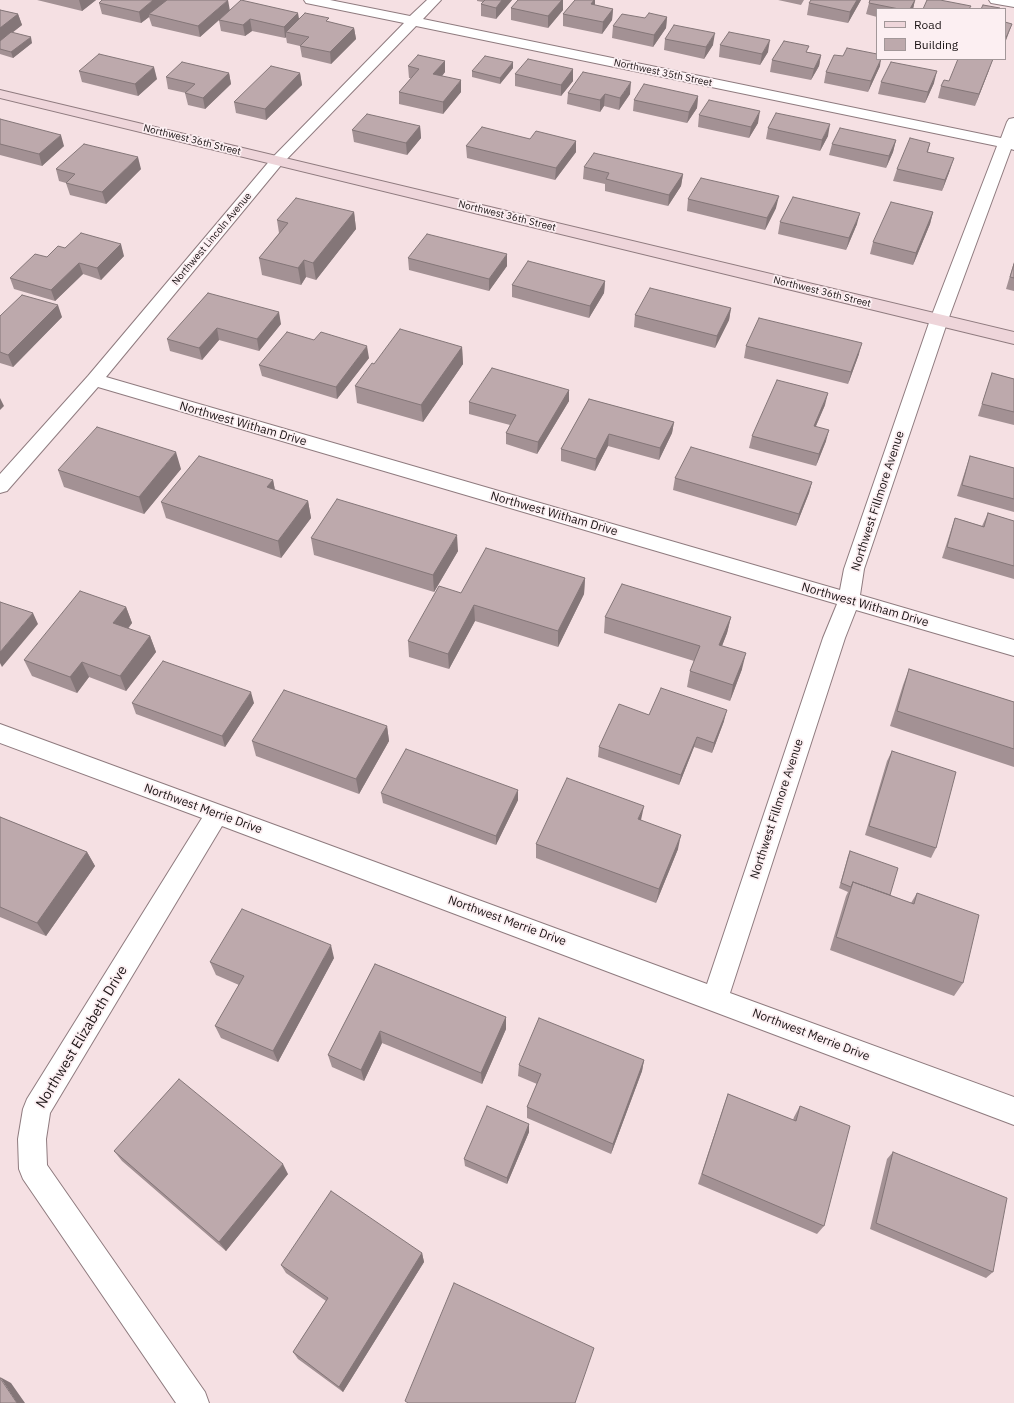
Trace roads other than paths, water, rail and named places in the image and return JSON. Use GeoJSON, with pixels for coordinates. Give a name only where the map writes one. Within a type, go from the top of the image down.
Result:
{"type":"FeatureCollection","features":[{"type":"Feature","properties":{"kind":"street","name":"Northwest 35th Street"},"geometry":{"type":"LineString","coordinates":[[311,0],[1010,144]]}},
{"type":"Feature","properties":{"kind":"street","name":"Northwest Lincoln Avenue"},"geometry":{"type":"LineString","coordinates":[[0,486],[94,380],[277,161],[434,0]]}},
{"type":"Feature","properties":{"kind":"street"},"geometry":{"type":"LineString","coordinates":[[996,0],[1014,3]]}},
{"type":"Feature","properties":{"kind":"street","name":"Northwest 36th Street"},"geometry":{"type":"LineString","coordinates":[[0,94],[1014,338]]}},
{"type":"Feature","properties":{"kind":"street","name":"Northwest Fillmore Avenue"},"geometry":{"type":"LineString","coordinates":[[715,998],[834,638],[849,600],[854,569],[939,320],[1010,144],[1014,122]]}},
{"type":"Feature","properties":{"kind":"street","name":"Northwest Witham Drive"},"geometry":{"type":"LineString","coordinates":[[94,380],[1014,648]]}},
{"type":"Feature","properties":{"kind":"street","name":"Northwest Merrie Drive"},"geometry":{"type":"LineString","coordinates":[[0,733],[715,998],[1014,1111]]}},
{"type":"Feature","properties":{"kind":"street","name":"Northwest Elizabeth Drive"},"geometry":{"type":"LineString","coordinates":[[194,1403],[33,1169],[32,1139],[37,1109],[217,814]]}}]}
